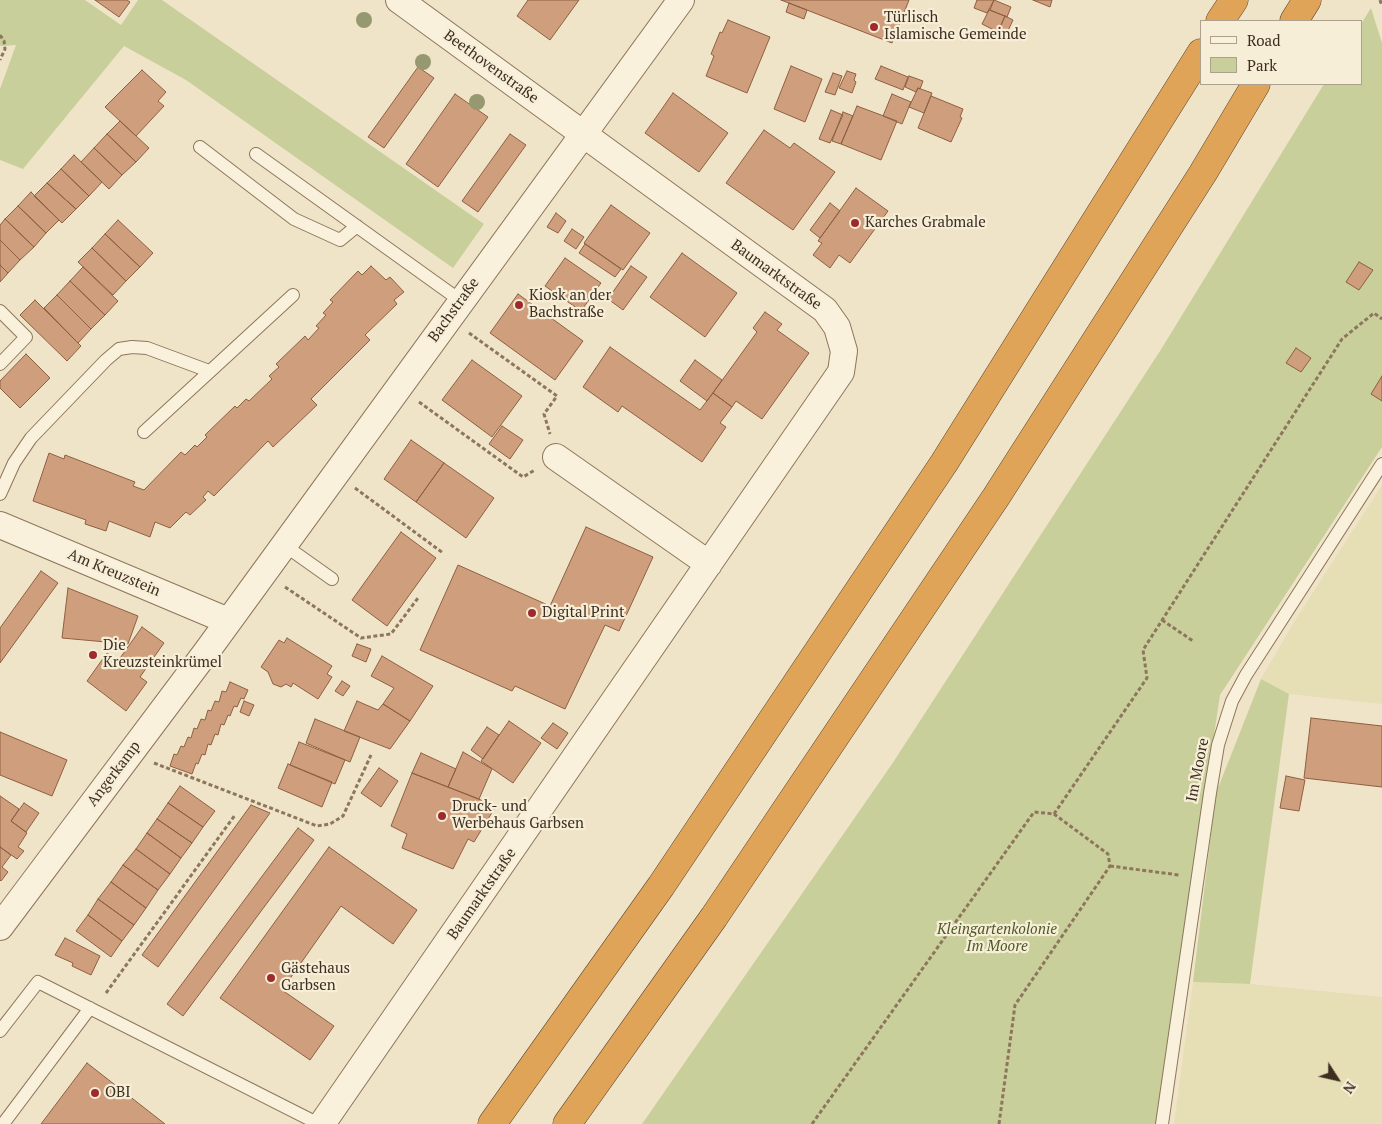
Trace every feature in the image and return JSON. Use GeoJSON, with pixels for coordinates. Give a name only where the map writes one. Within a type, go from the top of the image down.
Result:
{"type":"FeatureCollection","features":[{"type":"Feature","properties":{"kind":"highway"},"geometry":{"type":"LineString","coordinates":[[1221,20],[1234,0]]}},
{"type":"Feature","properties":{"kind":"highway"},"geometry":{"type":"LineString","coordinates":[[1295,20],[1307,0]]}},
{"type":"Feature","properties":{"kind":"highway"},"geometry":{"type":"LineString","coordinates":[[492,1124],[661,886],[944,463],[1200,55]]}},
{"type":"Feature","properties":{"kind":"highway"},"geometry":{"type":"LineString","coordinates":[[567,1124],[714,917],[996,497],[1197,181],[1255,85]]}},
{"type":"Feature","properties":{"kind":"street","name":"Bachstraße"},"geometry":{"type":"LineString","coordinates":[[228,622],[681,0]]}},
{"type":"Feature","properties":{"kind":"street","name":"Beethovenstraße"},"geometry":{"type":"LineString","coordinates":[[405,2],[582,134]]}},
{"type":"Feature","properties":{"kind":"street","name":"Baumarktstraße"},"geometry":{"type":"LineString","coordinates":[[321,1124],[841,372],[844,351],[837,327],[826,310],[582,134]]}},
{"type":"Feature","properties":{"kind":"street"},"geometry":{"type":"LineString","coordinates":[[556,457],[709,564]]}},
{"type":"Feature","properties":{"kind":"street","name":"Am Kreuzstein"},"geometry":{"type":"LineString","coordinates":[[0,525],[228,622]]}},
{"type":"Feature","properties":{"kind":"street","name":"Angerkamp"},"geometry":{"type":"LineString","coordinates":[[0,927],[228,622]]}},
{"type":"Feature","properties":{"kind":"lane"},"geometry":{"type":"LineString","coordinates":[[200,147],[294,219],[340,240],[357,226]]}},
{"type":"Feature","properties":{"kind":"lane"},"geometry":{"type":"LineString","coordinates":[[256,154],[357,226],[455,310]]}},
{"type":"Feature","properties":{"kind":"lane"},"geometry":{"type":"LineString","coordinates":[[144,432],[293,295]]}},
{"type":"Feature","properties":{"kind":"lane"},"geometry":{"type":"LineString","coordinates":[[0,311],[26,337],[0,364]]}},
{"type":"Feature","properties":{"kind":"lane"},"geometry":{"type":"LineString","coordinates":[[0,494],[14,463],[31,438],[106,360],[119,349],[132,347],[147,348],[209,371]]}},
{"type":"Feature","properties":{"kind":"lane","name":"Im Moore"},"geometry":{"type":"LineString","coordinates":[[1162,1124],[1218,745],[1232,701],[1251,667],[1382,464]]}},
{"type":"Feature","properties":{"kind":"lane"},"geometry":{"type":"LineString","coordinates":[[284,545],[332,580]]}},
{"type":"Feature","properties":{"kind":"lane"},"geometry":{"type":"LineString","coordinates":[[0,1031],[38,982],[321,1124]]}},
{"type":"Feature","properties":{"kind":"lane"},"geometry":{"type":"LineString","coordinates":[[3,1124],[90,1008]]}},
{"type":"Feature","properties":{"kind":"path"},"geometry":{"type":"LineString","coordinates":[[1380,0],[1382,6]]}},
{"type":"Feature","properties":{"kind":"path"},"geometry":{"type":"LineString","coordinates":[[0,35],[4,41],[4,49],[0,60]]}},
{"type":"Feature","properties":{"kind":"path"},"geometry":{"type":"LineString","coordinates":[[398,387],[523,477],[556,457],[544,414],[556,396],[455,310]]}},
{"type":"Feature","properties":{"kind":"path"},"geometry":{"type":"LineString","coordinates":[[1054,814],[1147,678],[1143,650],[1342,339],[1374,313],[1382,319]]}},
{"type":"Feature","properties":{"kind":"path"},"geometry":{"type":"LineString","coordinates":[[336,474],[442,553]]}},
{"type":"Feature","properties":{"kind":"path"},"geometry":{"type":"LineString","coordinates":[[264,573],[361,638],[391,634],[418,598]]}},
{"type":"Feature","properties":{"kind":"path"},"geometry":{"type":"LineString","coordinates":[[1162,620],[1194,641]]}},
{"type":"Feature","properties":{"kind":"path"},"geometry":{"type":"LineString","coordinates":[[130,754],[317,826],[330,824],[343,816],[371,756]]}},
{"type":"Feature","properties":{"kind":"path"},"geometry":{"type":"LineString","coordinates":[[812,1124],[1034,812],[1054,814],[1108,854],[1110,866],[1016,1005],[999,1124]]}},
{"type":"Feature","properties":{"kind":"path"},"geometry":{"type":"LineString","coordinates":[[106,993],[235,815]]}},
{"type":"Feature","properties":{"kind":"path"},"geometry":{"type":"LineString","coordinates":[[1110,866],[1197,878]]}},
{"type":"Feature","properties":{"kind":"shaded area"},"geometry":{"type":"Polygon","coordinates":[[[1382,485],[1382,704],[1289,694],[1261,679],[1294,622],[1382,485]]]}},
{"type":"Feature","properties":{"kind":"shaded area"},"geometry":{"type":"Polygon","coordinates":[[[1193,982],[1250,984],[1382,997],[1382,1124],[1174,1124],[1193,982]]]}},
{"type":"Feature","properties":{"kind":"green space"},"geometry":{"type":"Polygon","coordinates":[[[0,0],[85,0],[121,25],[138,0],[162,0],[484,224],[453,268],[186,80],[124,46],[23,169],[0,160],[0,89],[16,45],[0,46],[0,0]]]}},
{"type":"Feature","properties":{"kind":"green space","name":"Kleingartenkolonie Im Moore"},"geometry":{"type":"Polygon","coordinates":[[[1371,8],[1382,43],[1382,447],[1220,695],[1156,1124],[642,1124],[892,764],[1160,351],[1323,85],[1362,85],[1362,22],[1371,8]]]}},
{"type":"Feature","properties":{"kind":"green space"},"geometry":{"type":"Polygon","coordinates":[[[1261,679],[1289,694],[1250,984],[1193,982],[1216,793],[1261,679]]]}},
{"type":"Feature","properties":{"kind":"building"},"geometry":{"type":"Polygon","coordinates":[[[95,0],[127,0],[130,2],[119,17],[95,0]]]}},
{"type":"Feature","properties":{"kind":"building"},"geometry":{"type":"Polygon","coordinates":[[[528,0],[579,0],[550,40],[517,16],[528,0]]]}},
{"type":"Feature","properties":{"kind":"building","name":"Türlisch Islamische Gemeinde"},"geometry":{"type":"Polygon","coordinates":[[[781,0],[909,0],[892,43],[781,0]]]}},
{"type":"Feature","properties":{"kind":"building"},"geometry":{"type":"Polygon","coordinates":[[[977,0],[994,0],[987,13],[974,8],[977,0]]]}},
{"type":"Feature","properties":{"kind":"building"},"geometry":{"type":"Polygon","coordinates":[[[994,0],[1011,7],[1007,17],[990,10],[994,0]]]}},
{"type":"Feature","properties":{"kind":"building"},"geometry":{"type":"Polygon","coordinates":[[[1033,0],[1052,0],[1050,7],[1033,0]]]}},
{"type":"Feature","properties":{"kind":"building"},"geometry":{"type":"Polygon","coordinates":[[[789,3],[807,10],[804,19],[786,12],[789,3]]]}},
{"type":"Feature","properties":{"kind":"building"},"geometry":{"type":"Polygon","coordinates":[[[989,10],[1005,16],[998,32],[982,24],[989,10]]]}},
{"type":"Feature","properties":{"kind":"building"},"geometry":{"type":"Polygon","coordinates":[[[1005,16],[1013,20],[1005,37],[997,34],[1005,16]]]}},
{"type":"Feature","properties":{"kind":"building"},"geometry":{"type":"Polygon","coordinates":[[[728,20],[770,37],[747,93],[706,76],[714,56],[711,54],[720,32],[722,33],[728,20]]]}},
{"type":"Feature","properties":{"kind":"building"},"geometry":{"type":"Polygon","coordinates":[[[791,66],[822,79],[805,122],[774,109],[791,66]]]}},
{"type":"Feature","properties":{"kind":"building"},"geometry":{"type":"Polygon","coordinates":[[[881,66],[908,77],[903,90],[875,79],[881,66]]]}},
{"type":"Feature","properties":{"kind":"building"},"geometry":{"type":"Polygon","coordinates":[[[418,67],[434,78],[384,148],[368,137],[418,67]]]}},
{"type":"Feature","properties":{"kind":"building"},"geometry":{"type":"Polygon","coordinates":[[[142,70],[166,92],[158,101],[164,106],[136,136],[105,107],[142,70]]]}},
{"type":"Feature","properties":{"kind":"building"},"geometry":{"type":"Polygon","coordinates":[[[847,71],[856,74],[854,80],[856,82],[852,93],[839,88],[847,71]]]}},
{"type":"Feature","properties":{"kind":"building"},"geometry":{"type":"Polygon","coordinates":[[[833,73],[842,76],[835,95],[825,92],[833,73]]]}},
{"type":"Feature","properties":{"kind":"building"},"geometry":{"type":"Polygon","coordinates":[[[909,76],[923,81],[920,89],[918,88],[916,92],[905,87],[909,76]]]}},
{"type":"Feature","properties":{"kind":"building"},"geometry":{"type":"Polygon","coordinates":[[[918,88],[932,93],[924,113],[909,107],[918,88]]]}},
{"type":"Feature","properties":{"kind":"building"},"geometry":{"type":"Polygon","coordinates":[[[673,93],[728,133],[699,172],[645,133],[673,93]]]}},
{"type":"Feature","properties":{"kind":"building"},"geometry":{"type":"Polygon","coordinates":[[[455,94],[488,117],[438,187],[406,164],[455,94]]]}},
{"type":"Feature","properties":{"kind":"building"},"geometry":{"type":"Polygon","coordinates":[[[892,94],[911,102],[902,124],[883,116],[892,94]]]}},
{"type":"Feature","properties":{"kind":"building"},"geometry":{"type":"Polygon","coordinates":[[[931,96],[963,109],[960,117],[962,118],[951,142],[918,128],[931,96]]]}},
{"type":"Feature","properties":{"kind":"building"},"geometry":{"type":"Polygon","coordinates":[[[857,106],[897,121],[881,160],[841,144],[857,106]]]}},
{"type":"Feature","properties":{"kind":"building"},"geometry":{"type":"Polygon","coordinates":[[[831,110],[843,115],[830,143],[819,139],[831,110]]]}},
{"type":"Feature","properties":{"kind":"building"},"geometry":{"type":"Polygon","coordinates":[[[843,112],[853,116],[841,144],[832,141],[843,112]]]}},
{"type":"Feature","properties":{"kind":"building"},"geometry":{"type":"Polygon","coordinates":[[[120,121],[149,148],[136,162],[107,134],[120,121]]]}},
{"type":"Feature","properties":{"kind":"building"},"geometry":{"type":"Polygon","coordinates":[[[764,130],[790,148],[794,143],[835,172],[793,230],[726,183],[764,130]]]}},
{"type":"Feature","properties":{"kind":"building"},"geometry":{"type":"Polygon","coordinates":[[[107,134],[136,162],[122,175],[94,148],[107,134]]]}},
{"type":"Feature","properties":{"kind":"building"},"geometry":{"type":"Polygon","coordinates":[[[510,134],[526,145],[478,212],[462,201],[510,134]]]}},
{"type":"Feature","properties":{"kind":"building"},"geometry":{"type":"Polygon","coordinates":[[[94,148],[122,175],[109,189],[81,162],[94,148]]]}},
{"type":"Feature","properties":{"kind":"building"},"geometry":{"type":"Polygon","coordinates":[[[74,155],[102,182],[89,196],[61,169],[74,155]]]}},
{"type":"Feature","properties":{"kind":"building"},"geometry":{"type":"Polygon","coordinates":[[[61,169],[89,196],[76,209],[47,183],[61,169]]]}},
{"type":"Feature","properties":{"kind":"building"},"geometry":{"type":"Polygon","coordinates":[[[47,183],[76,209],[62,223],[34,196],[47,183]]]}},
{"type":"Feature","properties":{"kind":"building","name":"Karches Grabmale"},"geometry":{"type":"Polygon","coordinates":[[[856,188],[888,211],[850,263],[839,255],[830,268],[813,255],[822,243],[818,241],[856,188]]]}},
{"type":"Feature","properties":{"kind":"building"},"geometry":{"type":"Polygon","coordinates":[[[31,192],[59,220],[46,233],[18,206],[31,192]]]}},
{"type":"Feature","properties":{"kind":"building"},"geometry":{"type":"Polygon","coordinates":[[[830,203],[840,211],[820,238],[810,230],[830,203]]]}},
{"type":"Feature","properties":{"kind":"building"},"geometry":{"type":"Polygon","coordinates":[[[611,205],[650,233],[623,270],[584,243],[611,205]]]}},
{"type":"Feature","properties":{"kind":"building"},"geometry":{"type":"Polygon","coordinates":[[[18,206],[46,233],[34,247],[5,219],[18,206]]]}},
{"type":"Feature","properties":{"kind":"building"},"geometry":{"type":"Polygon","coordinates":[[[556,213],[566,221],[558,233],[547,227],[556,213]]]}},
{"type":"Feature","properties":{"kind":"building"},"geometry":{"type":"Polygon","coordinates":[[[5,219],[34,247],[20,260],[0,240],[0,225],[5,219]]]}},
{"type":"Feature","properties":{"kind":"building"},"geometry":{"type":"Polygon","coordinates":[[[118,220],[153,253],[140,267],[105,234],[118,220]]]}},
{"type":"Feature","properties":{"kind":"building"},"geometry":{"type":"Polygon","coordinates":[[[572,229],[584,237],[576,249],[564,241],[572,229]]]}},
{"type":"Feature","properties":{"kind":"building"},"geometry":{"type":"Polygon","coordinates":[[[105,234],[140,267],[126,281],[92,248],[105,234]]]}},
{"type":"Feature","properties":{"kind":"building"},"geometry":{"type":"Polygon","coordinates":[[[0,240],[20,260],[8,273],[0,265],[0,240]]]}},
{"type":"Feature","properties":{"kind":"building"},"geometry":{"type":"Polygon","coordinates":[[[585,244],[621,269],[615,277],[579,253],[585,244]]]}},
{"type":"Feature","properties":{"kind":"building"},"geometry":{"type":"Polygon","coordinates":[[[92,248],[126,281],[113,295],[78,262],[92,248]]]}},
{"type":"Feature","properties":{"kind":"building"},"geometry":{"type":"Polygon","coordinates":[[[682,253],[737,293],[705,337],[650,297],[682,253]]]}},
{"type":"Feature","properties":{"kind":"building"},"geometry":{"type":"Polygon","coordinates":[[[565,258],[601,283],[581,311],[545,286],[565,258]]]}},
{"type":"Feature","properties":{"kind":"building"},"geometry":{"type":"Polygon","coordinates":[[[1359,262],[1373,270],[1359,290],[1346,282],[1359,262]]]}},
{"type":"Feature","properties":{"kind":"building"},"geometry":{"type":"Polygon","coordinates":[[[0,265],[8,273],[0,282],[0,265]]]}},
{"type":"Feature","properties":{"kind":"building"},"geometry":{"type":"Polygon","coordinates":[[[371,266],[386,280],[390,277],[404,292],[394,300],[397,304],[365,335],[370,340],[311,399],[317,405],[273,447],[268,441],[214,496],[208,491],[203,497],[206,500],[190,515],[186,512],[170,528],[155,522],[150,537],[109,521],[106,531],[85,524],[86,520],[33,501],[49,453],[64,459],[65,455],[135,482],[133,486],[144,490],[181,452],[185,455],[195,445],[197,447],[207,437],[205,435],[235,406],[237,408],[246,399],[249,401],[272,379],[269,376],[279,367],[276,364],[305,336],[308,340],[319,328],[316,326],[326,315],[323,313],[333,302],[330,300],[358,271],[362,275],[371,266]]]}},
{"type":"Feature","properties":{"kind":"building"},"geometry":{"type":"Polygon","coordinates":[[[631,266],[647,277],[623,310],[608,299],[631,266]]]}},
{"type":"Feature","properties":{"kind":"building"},"geometry":{"type":"Polygon","coordinates":[[[83,267],[118,301],[105,315],[70,281],[83,267]]]}},
{"type":"Feature","properties":{"kind":"building"},"geometry":{"type":"Polygon","coordinates":[[[70,281],[105,315],[91,329],[57,295],[70,281]]]}},
{"type":"Feature","properties":{"kind":"building"},"geometry":{"type":"Polygon","coordinates":[[[518,294],[583,341],[555,380],[490,333],[518,294]]]}},
{"type":"Feature","properties":{"kind":"building"},"geometry":{"type":"Polygon","coordinates":[[[57,295],[91,329],[78,343],[44,308],[57,295]]]}},
{"type":"Feature","properties":{"kind":"building"},"geometry":{"type":"Polygon","coordinates":[[[35,300],[81,346],[67,361],[20,315],[35,300]]]}},
{"type":"Feature","properties":{"kind":"building"},"geometry":{"type":"Polygon","coordinates":[[[765,312],[782,324],[777,330],[809,353],[762,419],[736,401],[732,407],[713,393],[757,332],[753,328],[765,312]]]}},
{"type":"Feature","properties":{"kind":"building"},"geometry":{"type":"Polygon","coordinates":[[[610,347],[700,410],[713,393],[732,407],[720,423],[726,427],[702,462],[622,406],[618,412],[583,387],[610,347]]]}},
{"type":"Feature","properties":{"kind":"building"},"geometry":{"type":"Polygon","coordinates":[[[1296,348],[1311,358],[1301,372],[1286,363],[1296,348]]]}},
{"type":"Feature","properties":{"kind":"building"},"geometry":{"type":"Polygon","coordinates":[[[26,354],[50,378],[20,408],[0,388],[0,381],[26,354]]]}},
{"type":"Feature","properties":{"kind":"building"},"geometry":{"type":"Polygon","coordinates":[[[472,360],[522,396],[492,437],[442,400],[472,360]]]}},
{"type":"Feature","properties":{"kind":"building"},"geometry":{"type":"Polygon","coordinates":[[[695,360],[722,380],[707,401],[680,381],[695,360]]]}},
{"type":"Feature","properties":{"kind":"building"},"geometry":{"type":"Polygon","coordinates":[[[1382,376],[1382,401],[1371,394],[1382,376]]]}},
{"type":"Feature","properties":{"kind":"building"},"geometry":{"type":"Polygon","coordinates":[[[502,426],[523,440],[510,459],[489,444],[502,426]]]}},
{"type":"Feature","properties":{"kind":"building"},"geometry":{"type":"Polygon","coordinates":[[[411,440],[444,463],[416,502],[384,479],[411,440]]]}},
{"type":"Feature","properties":{"kind":"building"},"geometry":{"type":"Polygon","coordinates":[[[444,463],[494,498],[466,538],[416,502],[444,463]]]}},
{"type":"Feature","properties":{"kind":"building","name":"Digital Print"},"geometry":{"type":"Polygon","coordinates":[[[586,527],[653,557],[619,631],[605,625],[565,709],[515,686],[512,691],[420,650],[458,565],[550,606],[586,527]]]}},
{"type":"Feature","properties":{"kind":"building"},"geometry":{"type":"Polygon","coordinates":[[[401,532],[436,558],[387,626],[352,600],[401,532]]]}},
{"type":"Feature","properties":{"kind":"building"},"geometry":{"type":"Polygon","coordinates":[[[41,571],[58,583],[0,663],[0,628],[41,571]]]}},
{"type":"Feature","properties":{"kind":"building"},"geometry":{"type":"Polygon","coordinates":[[[68,588],[138,616],[128,644],[62,638],[68,588]]]}},
{"type":"Feature","properties":{"kind":"building"},"geometry":{"type":"Polygon","coordinates":[[[142,627],[164,643],[140,677],[147,682],[126,711],[87,681],[107,653],[118,661],[142,627]]]}},
{"type":"Feature","properties":{"kind":"building"},"geometry":{"type":"Polygon","coordinates":[[[287,638],[332,666],[327,674],[332,677],[318,699],[293,683],[291,687],[286,684],[281,687],[273,684],[268,672],[261,667],[279,640],[284,643],[287,638]]]}},
{"type":"Feature","properties":{"kind":"building"},"geometry":{"type":"Polygon","coordinates":[[[357,644],[371,649],[366,662],[352,656],[357,644]]]}},
{"type":"Feature","properties":{"kind":"building"},"geometry":{"type":"Polygon","coordinates":[[[382,656],[433,686],[410,721],[383,704],[394,688],[371,676],[382,656]]]}},
{"type":"Feature","properties":{"kind":"building"},"geometry":{"type":"Polygon","coordinates":[[[342,681],[350,686],[343,696],[335,691],[342,681]]]}},
{"type":"Feature","properties":{"kind":"building"},"geometry":{"type":"Polygon","coordinates":[[[230,682],[248,690],[244,699],[241,698],[237,707],[234,706],[224,725],[221,724],[218,735],[215,734],[211,745],[208,744],[205,755],[202,754],[192,774],[170,766],[174,754],[177,755],[181,746],[184,747],[188,737],[191,738],[194,728],[197,729],[201,719],[205,720],[208,710],[211,711],[215,701],[219,702],[222,691],[226,692],[230,682]]]}},
{"type":"Feature","properties":{"kind":"building"},"geometry":{"type":"Polygon","coordinates":[[[244,701],[254,705],[249,716],[240,712],[244,701]]]}},
{"type":"Feature","properties":{"kind":"building"},"geometry":{"type":"Polygon","coordinates":[[[357,701],[378,710],[383,704],[410,721],[390,749],[344,731],[357,701]]]}},
{"type":"Feature","properties":{"kind":"building"},"geometry":{"type":"Polygon","coordinates":[[[1311,718],[1382,726],[1382,787],[1304,778],[1311,718]]]}},
{"type":"Feature","properties":{"kind":"building"},"geometry":{"type":"Polygon","coordinates":[[[315,719],[360,737],[350,762],[306,743],[315,719]]]}},
{"type":"Feature","properties":{"kind":"building"},"geometry":{"type":"Polygon","coordinates":[[[509,721],[541,743],[513,783],[481,761],[509,721]]]}},
{"type":"Feature","properties":{"kind":"building"},"geometry":{"type":"Polygon","coordinates":[[[553,723],[568,733],[557,749],[541,738],[553,723]]]}},
{"type":"Feature","properties":{"kind":"building"},"geometry":{"type":"Polygon","coordinates":[[[487,727],[499,735],[483,759],[471,750],[487,727]]]}},
{"type":"Feature","properties":{"kind":"building"},"geometry":{"type":"Polygon","coordinates":[[[0,732],[67,760],[52,796],[0,775],[0,732]]]}},
{"type":"Feature","properties":{"kind":"building"},"geometry":{"type":"Polygon","coordinates":[[[299,742],[345,760],[335,784],[290,765],[299,742]]]}},
{"type":"Feature","properties":{"kind":"building"},"geometry":{"type":"Polygon","coordinates":[[[463,752],[492,769],[479,799],[448,787],[463,752]]]}},
{"type":"Feature","properties":{"kind":"building"},"geometry":{"type":"Polygon","coordinates":[[[421,753],[456,769],[448,787],[412,773],[421,753]]]}},
{"type":"Feature","properties":{"kind":"building"},"geometry":{"type":"Polygon","coordinates":[[[288,764],[332,782],[322,807],[278,788],[288,764]]]}},
{"type":"Feature","properties":{"kind":"building"},"geometry":{"type":"Polygon","coordinates":[[[379,768],[398,781],[381,807],[361,793],[379,768]]]}},
{"type":"Feature","properties":{"kind":"building","name":"Druck- und Werbehaus Garbsen"},"geometry":{"type":"Polygon","coordinates":[[[412,773],[496,806],[474,842],[468,839],[453,869],[402,848],[407,834],[391,826],[412,773]]]}},
{"type":"Feature","properties":{"kind":"building"},"geometry":{"type":"Polygon","coordinates":[[[1286,776],[1305,780],[1299,811],[1280,808],[1286,776]]]}},
{"type":"Feature","properties":{"kind":"building"},"geometry":{"type":"Polygon","coordinates":[[[180,786],[215,811],[203,827],[168,803],[180,786]]]}},
{"type":"Feature","properties":{"kind":"building"},"geometry":{"type":"Polygon","coordinates":[[[0,796],[19,809],[11,821],[27,833],[18,847],[24,851],[17,859],[0,847],[0,796]]]}},
{"type":"Feature","properties":{"kind":"building"},"geometry":{"type":"Polygon","coordinates":[[[24,803],[39,813],[26,832],[11,821],[24,803]]]}},
{"type":"Feature","properties":{"kind":"building"},"geometry":{"type":"Polygon","coordinates":[[[168,803],[203,827],[192,843],[157,819],[168,803]]]}},
{"type":"Feature","properties":{"kind":"building"},"geometry":{"type":"Polygon","coordinates":[[[251,805],[270,813],[158,967],[142,955],[251,805]]]}},
{"type":"Feature","properties":{"kind":"building"},"geometry":{"type":"Polygon","coordinates":[[[157,819],[192,843],[181,858],[147,833],[157,819]]]}},
{"type":"Feature","properties":{"kind":"building"},"geometry":{"type":"Polygon","coordinates":[[[298,828],[314,840],[183,1016],[167,1004],[298,828]]]}},
{"type":"Feature","properties":{"kind":"building"},"geometry":{"type":"Polygon","coordinates":[[[147,833],[181,858],[170,874],[136,849],[147,833]]]}},
{"type":"Feature","properties":{"kind":"building"},"geometry":{"type":"Polygon","coordinates":[[[0,847],[11,855],[2,867],[8,872],[1,881],[0,880],[0,847]]]}},
{"type":"Feature","properties":{"kind":"building"},"geometry":{"type":"Polygon","coordinates":[[[329,847],[417,910],[393,944],[341,906],[282,990],[334,1026],[310,1060],[220,998],[329,847]]]}},
{"type":"Feature","properties":{"kind":"building"},"geometry":{"type":"Polygon","coordinates":[[[136,849],[170,874],[158,890],[123,865],[136,849]]]}},
{"type":"Feature","properties":{"kind":"building"},"geometry":{"type":"Polygon","coordinates":[[[123,865],[158,890],[146,908],[111,882],[123,865]]]}},
{"type":"Feature","properties":{"kind":"building"},"geometry":{"type":"Polygon","coordinates":[[[111,882],[146,908],[134,925],[98,899],[111,882]]]}},
{"type":"Feature","properties":{"kind":"building"},"geometry":{"type":"Polygon","coordinates":[[[98,899],[134,925],[122,941],[88,915],[98,899]]]}},
{"type":"Feature","properties":{"kind":"building"},"geometry":{"type":"Polygon","coordinates":[[[88,915],[122,941],[111,957],[76,931],[88,915]]]}},
{"type":"Feature","properties":{"kind":"building"},"geometry":{"type":"Polygon","coordinates":[[[65,938],[100,956],[91,975],[72,966],[73,963],[55,955],[65,938]]]}},
{"type":"Feature","properties":{"kind":"building","name":"OBI"},"geometry":{"type":"Polygon","coordinates":[[[87,1063],[165,1124],[41,1124],[87,1063]]]}},
{"type":"Feature","properties":{"kind":"place","name":"Türlisch Islamische Gemeinde"},"geometry":{"type":"Point","coordinates":[874,27]}},
{"type":"Feature","properties":{"kind":"place","name":"Karches Grabmale"},"geometry":{"type":"Point","coordinates":[855,223]}},
{"type":"Feature","properties":{"kind":"place","name":"Kiosk an der Bachstraße"},"geometry":{"type":"Point","coordinates":[519,305]}},
{"type":"Feature","properties":{"kind":"place","name":"Digital Print"},"geometry":{"type":"Point","coordinates":[532,613]}},
{"type":"Feature","properties":{"kind":"place","name":"Die Kreuzsteinkrümel"},"geometry":{"type":"Point","coordinates":[93,655]}},
{"type":"Feature","properties":{"kind":"place","name":"Druck- und Werbehaus Garbsen"},"geometry":{"type":"Point","coordinates":[442,816]}},
{"type":"Feature","properties":{"kind":"place","name":"Gästehaus Garbsen"},"geometry":{"type":"Point","coordinates":[271,978]}},
{"type":"Feature","properties":{"kind":"place","name":"OBI"},"geometry":{"type":"Point","coordinates":[95,1093]}}]}
